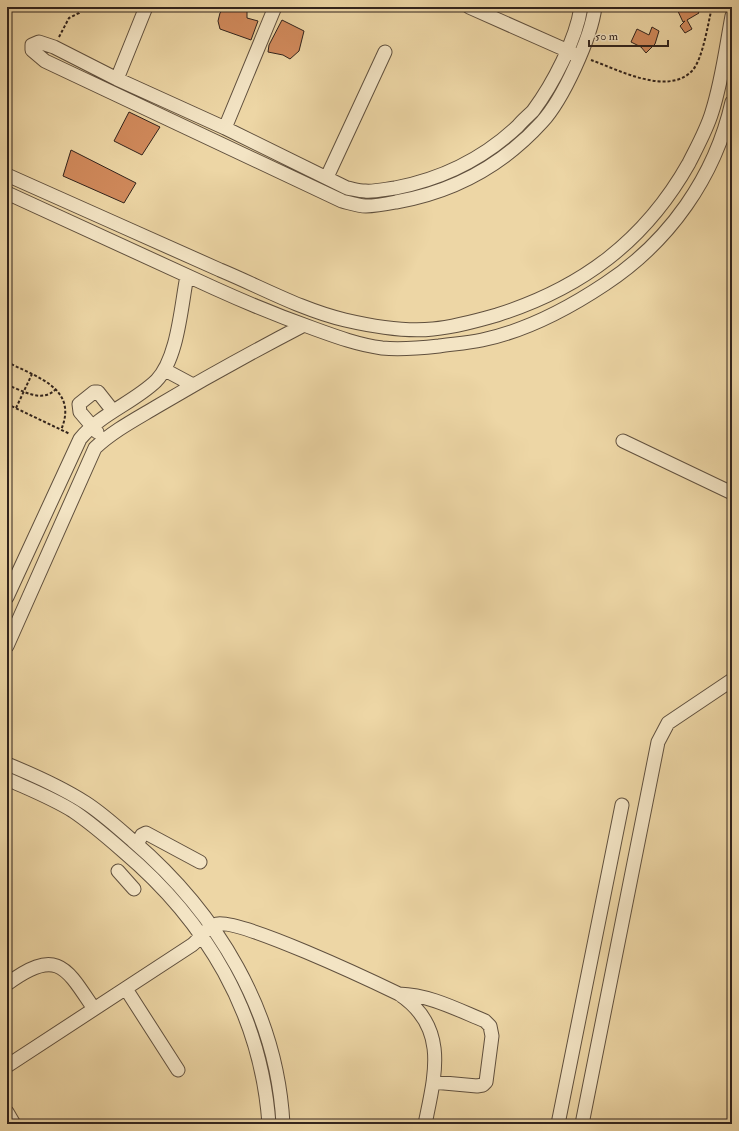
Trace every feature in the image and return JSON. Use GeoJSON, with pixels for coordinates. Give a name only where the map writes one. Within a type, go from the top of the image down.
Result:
{"type":"FeatureCollection","features":[{"type":"Feature","properties":{"kind":"street"},"geometry":{"type":"LineString","coordinates":[[117,79],[146,7]]}},
{"type":"Feature","properties":{"kind":"street"},"geometry":{"type":"LineString","coordinates":[[225,128],[275,7]]}},
{"type":"Feature","properties":{"kind":"street"},"geometry":{"type":"LineString","coordinates":[[469,7],[580,56]]}},
{"type":"Feature","properties":{"kind":"street"},"geometry":{"type":"LineString","coordinates":[[581,7],[580,15],[567,50],[551,82],[532,112],[507,136],[468,163],[416,184],[366,192],[347,188],[225,128],[117,79],[54,47],[39,42],[32,45],[32,50],[45,61],[342,201],[366,206],[419,198],[444,190],[475,176],[517,147],[543,121],[563,90],[580,56],[594,19],[595,7]]}},
{"type":"Feature","properties":{"kind":"street"},"geometry":{"type":"LineString","coordinates":[[7,175],[303,306],[352,321],[388,327],[432,329],[477,321],[520,308],[560,291],[596,268],[632,238],[654,215],[677,183],[696,149],[712,113],[732,16]]}},
{"type":"Feature","properties":{"kind":"street"},"geometry":{"type":"LineString","coordinates":[[327,177],[385,52]]}},
{"type":"Feature","properties":{"kind":"street"},"geometry":{"type":"LineString","coordinates":[[7,193],[265,311],[351,342],[384,348],[420,348],[484,340],[535,323],[560,312],[621,274],[684,211],[702,183],[717,154],[728,122],[732,102]]}},
{"type":"Feature","properties":{"kind":"street"},"geometry":{"type":"LineString","coordinates":[[165,266],[174,249]]}},
{"type":"Feature","properties":{"kind":"street"},"geometry":{"type":"LineString","coordinates":[[7,597],[80,439],[92,426],[155,382],[164,370],[175,338],[187,276]]}},
{"type":"Feature","properties":{"kind":"street"},"geometry":{"type":"LineString","coordinates":[[7,646],[95,448],[104,440],[193,385],[304,325]]}},
{"type":"Feature","properties":{"kind":"street"},"geometry":{"type":"LineString","coordinates":[[164,370],[193,385]]}},
{"type":"Feature","properties":{"kind":"street"},"geometry":{"type":"LineString","coordinates":[[104,440],[80,412],[78,406],[96,392],[99,393],[113,411]]}},
{"type":"Feature","properties":{"kind":"street"},"geometry":{"type":"LineString","coordinates":[[623,441],[732,494]]}},
{"type":"Feature","properties":{"kind":"street"},"geometry":{"type":"LineString","coordinates":[[582,1124],[658,742],[668,723],[732,680]]}},
{"type":"Feature","properties":{"kind":"street"},"geometry":{"type":"LineString","coordinates":[[7,764],[51,784],[104,815],[170,874],[200,909],[238,968],[249,989],[266,1032],[277,1076],[283,1124]]}},
{"type":"Feature","properties":{"kind":"street"},"geometry":{"type":"LineString","coordinates":[[7,779],[45,796],[71,810],[96,828],[142,867],[175,901],[202,935],[215,954],[236,995],[252,1037],[264,1079],[270,1124]]}},
{"type":"Feature","properties":{"kind":"street"},"geometry":{"type":"LineString","coordinates":[[558,1124],[622,805]]}},
{"type":"Feature","properties":{"kind":"street"},"geometry":{"type":"LineString","coordinates":[[136,844],[142,835],[146,833],[200,862]]}},
{"type":"Feature","properties":{"kind":"street"},"geometry":{"type":"LineString","coordinates":[[118,871],[131,886],[142,867]]}},
{"type":"Feature","properties":{"kind":"street"},"geometry":{"type":"LineString","coordinates":[[7,1066],[192,945],[212,926],[221,924],[267,936],[399,994],[416,1007],[431,1034],[436,1063],[434,1082],[425,1124]]}},
{"type":"Feature","properties":{"kind":"street"},"geometry":{"type":"LineString","coordinates":[[7,984],[21,974],[39,966],[57,966],[72,976],[94,1009]]}},
{"type":"Feature","properties":{"kind":"street"},"geometry":{"type":"LineString","coordinates":[[126,989],[178,1070]]}},
{"type":"Feature","properties":{"kind":"street"},"geometry":{"type":"LineString","coordinates":[[399,994],[415,994],[438,1001],[485,1021],[490,1026],[492,1036],[486,1082],[483,1085],[477,1086],[434,1082]]}},
{"type":"Feature","properties":{"kind":"street"},"geometry":{"type":"LineString","coordinates":[[7,1112],[14,1124]]}},
{"type":"Feature","properties":{"kind":"path"},"geometry":{"type":"LineString","coordinates":[[54,47],[69,18],[79,13],[82,7]]}},
{"type":"Feature","properties":{"kind":"path"},"geometry":{"type":"LineString","coordinates":[[580,56],[652,82],[674,82],[692,71],[702,51],[712,7]]}},
{"type":"Feature","properties":{"kind":"path"},"geometry":{"type":"LineString","coordinates":[[7,362],[50,383],[60,393],[66,406],[66,418],[62,430]]}},
{"type":"Feature","properties":{"kind":"path"},"geometry":{"type":"LineString","coordinates":[[16,408],[32,374]]}},
{"type":"Feature","properties":{"kind":"path"},"geometry":{"type":"LineString","coordinates":[[7,385],[33,395],[45,396],[52,394],[56,389]]}},
{"type":"Feature","properties":{"kind":"path"},"geometry":{"type":"LineString","coordinates":[[7,404],[80,439]]}},
{"type":"Feature","properties":{"kind":"building"},"geometry":{"type":"Polygon","coordinates":[[[225,7],[244,7],[247,11],[247,18],[258,21],[251,40],[220,29],[218,21],[220,13],[225,7]]]}},
{"type":"Feature","properties":{"kind":"building"},"geometry":{"type":"Polygon","coordinates":[[[676,7],[695,7],[699,13],[687,20],[692,29],[685,33],[680,26],[685,21],[683,22],[676,7]]]}},
{"type":"Feature","properties":{"kind":"building"},"geometry":{"type":"Polygon","coordinates":[[[282,20],[304,31],[299,51],[290,59],[283,55],[268,52],[269,45],[282,20]]]}},
{"type":"Feature","properties":{"kind":"building"},"geometry":{"type":"Polygon","coordinates":[[[652,27],[659,31],[655,44],[646,53],[641,47],[631,42],[637,29],[649,35],[652,27]]]}},
{"type":"Feature","properties":{"kind":"building"},"geometry":{"type":"Polygon","coordinates":[[[129,112],[160,127],[142,155],[114,141],[129,112]]]}},
{"type":"Feature","properties":{"kind":"building"},"geometry":{"type":"Polygon","coordinates":[[[71,150],[136,183],[124,203],[63,176],[71,150]]]}}]}
